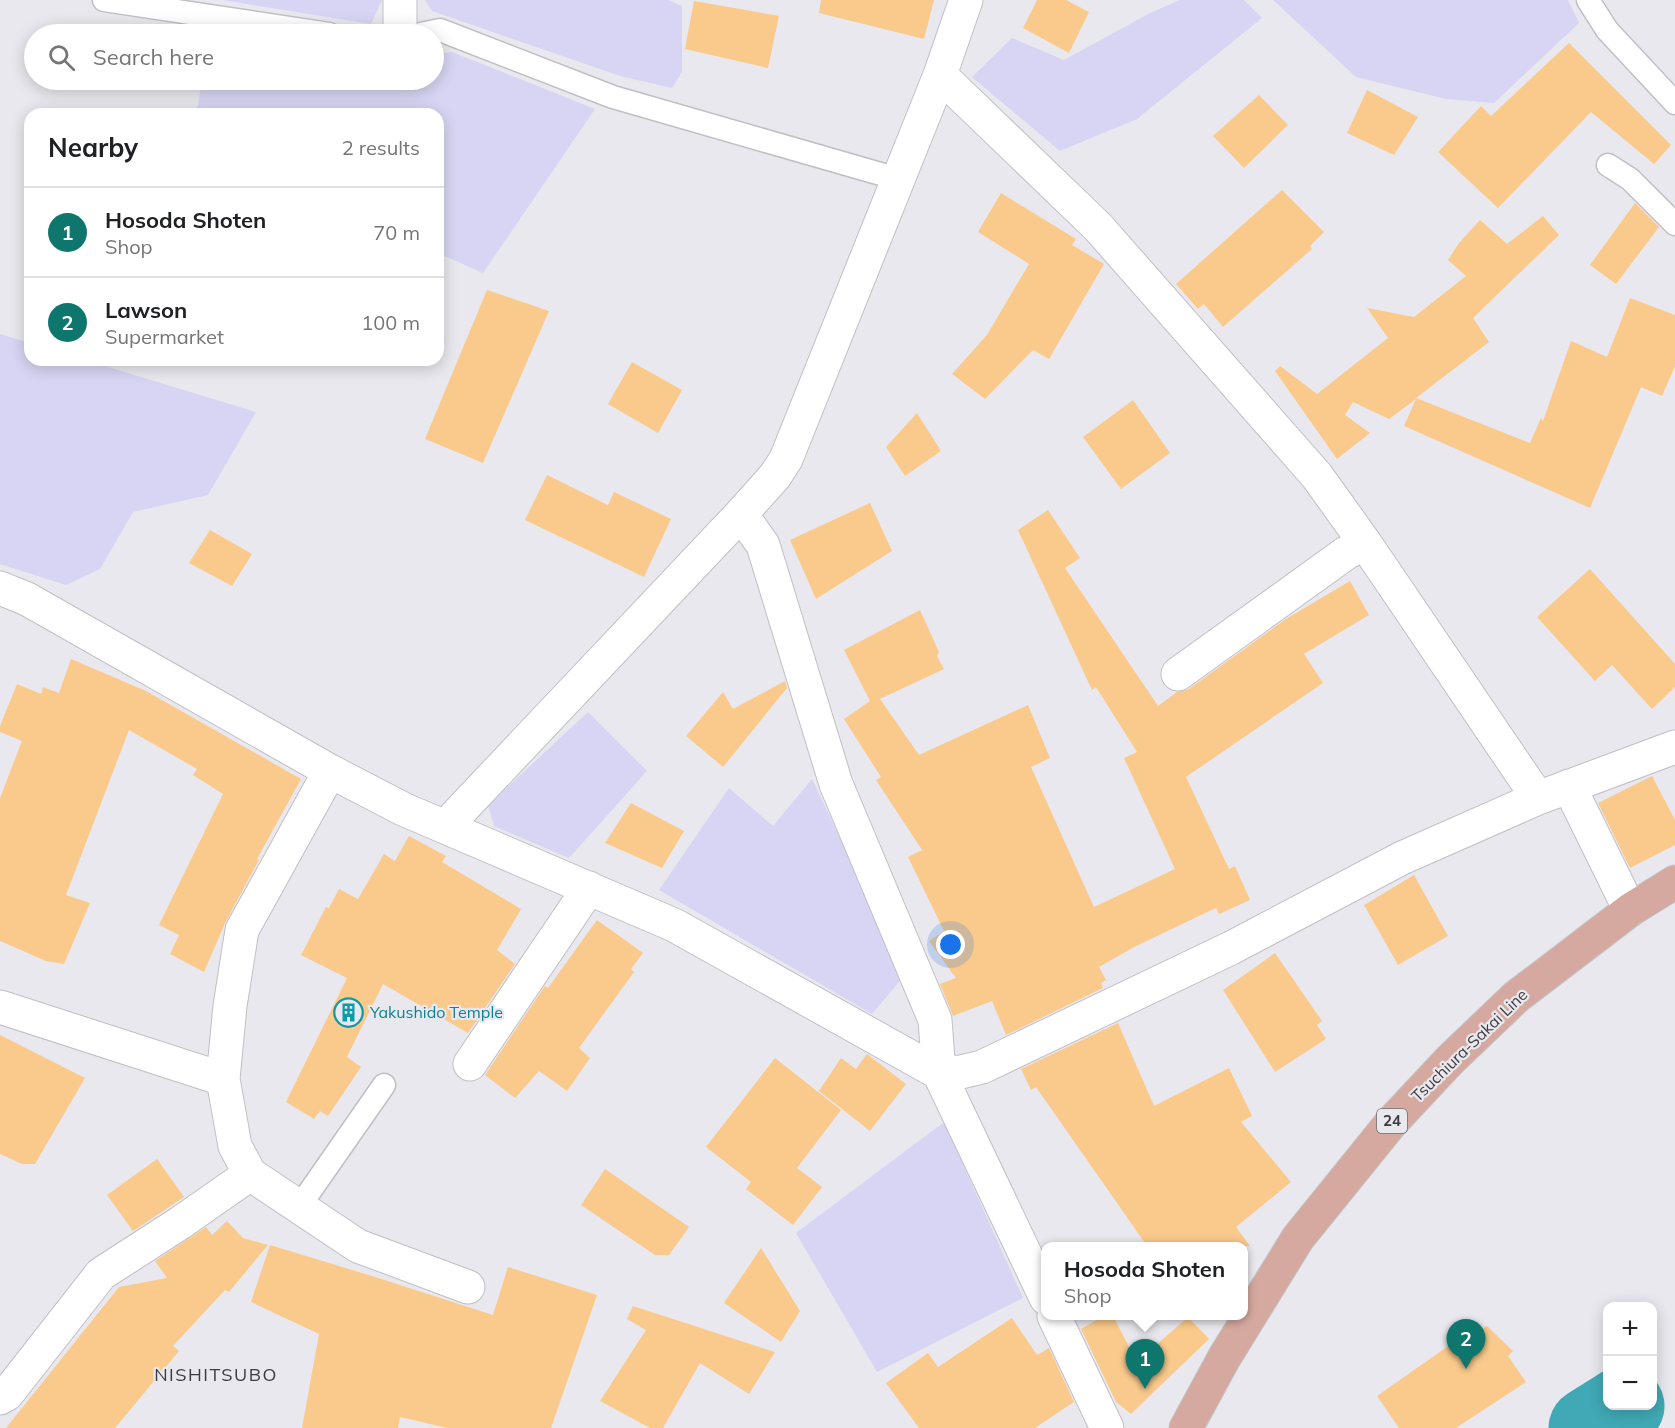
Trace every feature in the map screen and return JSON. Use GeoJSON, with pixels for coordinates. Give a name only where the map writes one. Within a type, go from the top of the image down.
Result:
{"type":"FeatureCollection","features":[{"type":"Feature","properties":{"kind":"main road","name":"Tsuchiura-Sakai Line"},"geometry":{"type":"LineString","coordinates":[[1248,1319],[1298,1238],[1391,1123],[1450,1060],[1516,997],[1630,910],[1675,882]]}},
{"type":"Feature","properties":{"kind":"main road","name":"Tsuchiura-Sakai Line"},"geometry":{"type":"LineString","coordinates":[[1185,1428],[1247,1320]]}},
{"type":"Feature","properties":{"kind":"street"},"geometry":{"type":"LineString","coordinates":[[400,0],[400,24]]}},
{"type":"Feature","properties":{"kind":"street"},"geometry":{"type":"LineString","coordinates":[[445,827],[741,514],[775,476],[786,459],[940,75],[966,0]]}},
{"type":"Feature","properties":{"kind":"street"},"geometry":{"type":"LineString","coordinates":[[940,75],[1098,227],[1317,476],[1538,798]]}},
{"type":"Feature","properties":{"kind":"street"},"geometry":{"type":"LineString","coordinates":[[741,514],[763,545],[836,784],[935,1020],[939,1073],[1041,1287]]}},
{"type":"Feature","properties":{"kind":"street"},"geometry":{"type":"LineString","coordinates":[[1178,674],[1346,553],[1365,543]]}},
{"type":"Feature","properties":{"kind":"street"},"geometry":{"type":"LineString","coordinates":[[0,588],[27,599],[330,771],[403,809],[674,925],[939,1073],[961,1072],[982,1067],[1231,948],[1402,858],[1538,798],[1675,747]]}},
{"type":"Feature","properties":{"kind":"street"},"geometry":{"type":"LineString","coordinates":[[330,771],[242,930],[230,1006],[223,1079],[235,1146],[250,1174],[358,1246],[468,1287]]}},
{"type":"Feature","properties":{"kind":"street"},"geometry":{"type":"LineString","coordinates":[[1569,786],[1630,910]]}},
{"type":"Feature","properties":{"kind":"street"},"geometry":{"type":"LineString","coordinates":[[470,1065],[589,888]]}},
{"type":"Feature","properties":{"kind":"street"},"geometry":{"type":"LineString","coordinates":[[0,1007],[223,1079]]}},
{"type":"Feature","properties":{"kind":"street"},"geometry":{"type":"LineString","coordinates":[[0,1398],[7,1394],[101,1274],[250,1174]]}},
{"type":"Feature","properties":{"kind":"street"},"geometry":{"type":"LineString","coordinates":[[1056,1320],[1107,1428]]}},
{"type":"Feature","properties":{"kind":"lane"},"geometry":{"type":"LineString","coordinates":[[104,0],[263,24]]}},
{"type":"Feature","properties":{"kind":"lane"},"geometry":{"type":"LineString","coordinates":[[1588,0],[1607,30],[1675,104]]}},
{"type":"Feature","properties":{"kind":"lane"},"geometry":{"type":"LineString","coordinates":[[444,32],[613,97],[898,179]]}},
{"type":"Feature","properties":{"kind":"lane"},"geometry":{"type":"LineString","coordinates":[[1608,165],[1629,179],[1675,224]]}},
{"type":"Feature","properties":{"kind":"lane"},"geometry":{"type":"LineString","coordinates":[[299,1207],[384,1086]]}},
{"type":"Feature","properties":{"kind":"shaded area"},"geometry":{"type":"Polygon","coordinates":[[[222,0],[382,0],[371,24],[222,0]]]}},
{"type":"Feature","properties":{"kind":"shaded area"},"geometry":{"type":"Polygon","coordinates":[[[425,0],[668,0],[682,6],[682,72],[672,88],[620,76],[432,11],[425,0]]]}},
{"type":"Feature","properties":{"kind":"shaded area"},"geometry":{"type":"Polygon","coordinates":[[[1180,0],[1244,0],[1262,18],[1137,119],[1060,151],[972,77],[1012,38],[1064,60],[1150,13],[1180,0]]]}},
{"type":"Feature","properties":{"kind":"shaded area"},"geometry":{"type":"Polygon","coordinates":[[[1273,0],[1568,0],[1579,23],[1494,103],[1446,99],[1356,77],[1273,0]]]}},
{"type":"Feature","properties":{"kind":"shaded area"},"geometry":{"type":"Polygon","coordinates":[[[452,52],[595,109],[483,273],[444,256],[444,108],[197,108],[200,90],[444,90],[444,53],[452,52]]]}},
{"type":"Feature","properties":{"kind":"shaded area"},"geometry":{"type":"Polygon","coordinates":[[[0,334],[24,341],[24,366],[105,366],[256,412],[208,495],[133,512],[100,569],[66,585],[0,564],[0,334]]]}},
{"type":"Feature","properties":{"kind":"shaded area"},"geometry":{"type":"Polygon","coordinates":[[[588,712],[647,771],[569,858],[494,826],[488,805],[588,712]]]}},
{"type":"Feature","properties":{"kind":"shaded area"},"geometry":{"type":"Polygon","coordinates":[[[812,779],[905,975],[872,1014],[659,890],[729,788],[773,826],[812,779]]]}},
{"type":"Feature","properties":{"kind":"shaded area"},"geometry":{"type":"Polygon","coordinates":[[[944,1122],[1023,1298],[877,1372],[796,1233],[944,1122]]]}},
{"type":"Feature","properties":{"kind":"building"},"geometry":{"type":"Polygon","coordinates":[[[821,0],[934,0],[924,39],[819,13],[821,0]]]}},
{"type":"Feature","properties":{"kind":"building"},"geometry":{"type":"Polygon","coordinates":[[[1037,0],[1066,0],[1089,12],[1069,53],[1023,28],[1037,0]]]}},
{"type":"Feature","properties":{"kind":"building"},"geometry":{"type":"Polygon","coordinates":[[[694,1],[779,16],[768,68],[685,49],[694,1]]]}},
{"type":"Feature","properties":{"kind":"building"},"geometry":{"type":"Polygon","coordinates":[[[1569,43],[1671,145],[1654,164],[1591,112],[1498,208],[1438,152],[1481,106],[1491,116],[1569,43]]]}},
{"type":"Feature","properties":{"kind":"building"},"geometry":{"type":"Polygon","coordinates":[[[1367,90],[1418,117],[1394,155],[1347,133],[1367,90]]]}},
{"type":"Feature","properties":{"kind":"building"},"geometry":{"type":"Polygon","coordinates":[[[1259,95],[1288,125],[1244,168],[1213,136],[1259,95]]]}},
{"type":"Feature","properties":{"kind":"building"},"geometry":{"type":"Polygon","coordinates":[[[1282,190],[1324,232],[1310,246],[1312,249],[1223,327],[1204,304],[1198,309],[1176,284],[1282,190]]]}},
{"type":"Feature","properties":{"kind":"building"},"geometry":{"type":"Polygon","coordinates":[[[1001,193],[1076,239],[1072,245],[1104,264],[1049,359],[1033,350],[985,399],[952,374],[987,335],[1029,264],[978,232],[1001,193]]]}},
{"type":"Feature","properties":{"kind":"building"},"geometry":{"type":"Polygon","coordinates":[[[1635,203],[1659,227],[1616,284],[1590,265],[1635,203]]]}},
{"type":"Feature","properties":{"kind":"building"},"geometry":{"type":"Polygon","coordinates":[[[1543,216],[1559,235],[1473,318],[1489,342],[1416,398],[1530,443],[1541,418],[1543,421],[1571,341],[1607,357],[1630,298],[1675,315],[1675,366],[1662,396],[1641,387],[1590,508],[1404,426],[1416,399],[1389,419],[1353,402],[1345,415],[1370,433],[1337,459],[1275,371],[1280,366],[1317,394],[1388,338],[1367,308],[1414,317],[1466,276],[1448,260],[1459,243],[1480,220],[1507,244],[1543,216]]]}},
{"type":"Feature","properties":{"kind":"building"},"geometry":{"type":"Polygon","coordinates":[[[487,290],[549,311],[483,463],[425,439],[487,290]]]}},
{"type":"Feature","properties":{"kind":"building"},"geometry":{"type":"Polygon","coordinates":[[[632,362],[682,390],[658,433],[608,404],[632,362]]]}},
{"type":"Feature","properties":{"kind":"building"},"geometry":{"type":"Polygon","coordinates":[[[1133,400],[1170,453],[1121,489],[1083,437],[1133,400]]]}},
{"type":"Feature","properties":{"kind":"building"},"geometry":{"type":"Polygon","coordinates":[[[917,413],[941,451],[905,476],[886,447],[917,413]]]}},
{"type":"Feature","properties":{"kind":"building"},"geometry":{"type":"Polygon","coordinates":[[[547,475],[608,505],[614,492],[671,519],[644,577],[525,520],[547,475]]]}},
{"type":"Feature","properties":{"kind":"building"},"geometry":{"type":"Polygon","coordinates":[[[870,503],[892,551],[816,599],[790,540],[870,503]]]}},
{"type":"Feature","properties":{"kind":"building"},"geometry":{"type":"Polygon","coordinates":[[[1048,510],[1080,558],[1065,568],[1158,706],[1177,692],[1189,689],[1286,619],[1350,581],[1369,615],[1304,654],[1323,683],[1186,777],[1229,869],[1235,866],[1250,900],[1219,914],[1216,908],[1134,947],[1099,967],[1106,980],[1101,983],[1103,988],[1006,1035],[992,1001],[953,1016],[940,984],[956,978],[929,941],[944,931],[908,857],[922,850],[876,780],[881,777],[844,719],[870,701],[844,650],[920,610],[944,669],[880,699],[919,755],[1028,705],[1050,758],[1031,767],[1094,907],[1175,869],[1124,758],[1137,752],[1096,687],[1092,690],[1018,530],[1048,510]]]}},
{"type":"Feature","properties":{"kind":"building"},"geometry":{"type":"Polygon","coordinates":[[[210,530],[252,554],[232,586],[189,563],[210,530]]]}},
{"type":"Feature","properties":{"kind":"building"},"geometry":{"type":"Polygon","coordinates":[[[1590,569],[1675,664],[1675,687],[1652,709],[1612,665],[1595,681],[1537,617],[1590,569]]]}},
{"type":"Feature","properties":{"kind":"building"},"geometry":{"type":"Polygon","coordinates":[[[71,659],[146,691],[301,779],[257,859],[259,860],[226,921],[204,972],[170,954],[179,935],[159,925],[223,794],[193,775],[197,769],[129,730],[66,895],[90,903],[64,964],[46,961],[0,941],[0,798],[22,741],[0,732],[0,726],[17,684],[41,694],[43,687],[59,693],[71,659]]]}},
{"type":"Feature","properties":{"kind":"building"},"geometry":{"type":"Polygon","coordinates":[[[785,681],[787,688],[723,767],[686,736],[723,692],[733,709],[785,681]]]}},
{"type":"Feature","properties":{"kind":"building"},"geometry":{"type":"Polygon","coordinates":[[[1652,776],[1675,820],[1675,845],[1630,868],[1598,803],[1652,776]]]}},
{"type":"Feature","properties":{"kind":"building"},"geometry":{"type":"Polygon","coordinates":[[[631,803],[684,831],[662,868],[605,843],[631,803]]]}},
{"type":"Feature","properties":{"kind":"building"},"geometry":{"type":"Polygon","coordinates":[[[409,836],[446,856],[442,862],[521,909],[497,950],[515,964],[468,1033],[383,984],[347,1057],[361,1067],[328,1116],[320,1111],[314,1119],[286,1102],[347,978],[301,955],[326,907],[329,908],[339,889],[358,899],[384,854],[395,861],[409,836]]]}},
{"type":"Feature","properties":{"kind":"building"},"geometry":{"type":"Polygon","coordinates":[[[1414,875],[1448,936],[1398,965],[1364,905],[1414,875]]]}},
{"type":"Feature","properties":{"kind":"building"},"geometry":{"type":"Polygon","coordinates":[[[597,920],[643,953],[631,969],[634,972],[579,1048],[590,1058],[567,1091],[539,1071],[515,1098],[485,1075],[545,986],[548,988],[597,920]]]}},
{"type":"Feature","properties":{"kind":"building"},"geometry":{"type":"Polygon","coordinates":[[[1275,953],[1322,1021],[1317,1025],[1326,1039],[1275,1072],[1223,990],[1275,953]]]}},
{"type":"Feature","properties":{"kind":"building"},"geometry":{"type":"Polygon","coordinates":[[[1118,1023],[1154,1106],[1229,1068],[1252,1116],[1241,1122],[1291,1182],[1236,1227],[1247,1242],[1144,1242],[1036,1087],[1031,1090],[1021,1069],[1118,1023]]]}},
{"type":"Feature","properties":{"kind":"building"},"geometry":{"type":"Polygon","coordinates":[[[0,1035],[85,1078],[35,1164],[22,1164],[0,1154],[0,1035]]]}},
{"type":"Feature","properties":{"kind":"building"},"geometry":{"type":"Polygon","coordinates":[[[867,1054],[906,1084],[870,1131],[819,1091],[841,1058],[856,1069],[867,1054]]]}},
{"type":"Feature","properties":{"kind":"building"},"geometry":{"type":"Polygon","coordinates":[[[775,1058],[841,1110],[797,1168],[822,1187],[793,1225],[746,1189],[751,1182],[706,1147],[775,1058]]]}},
{"type":"Feature","properties":{"kind":"building"},"geometry":{"type":"Polygon","coordinates":[[[157,1159],[184,1197],[133,1231],[107,1195],[157,1159]]]}},
{"type":"Feature","properties":{"kind":"building"},"geometry":{"type":"Polygon","coordinates":[[[605,1169],[689,1227],[669,1255],[655,1255],[581,1205],[605,1169]]]}},
{"type":"Feature","properties":{"kind":"building"},"geometry":{"type":"Polygon","coordinates":[[[227,1221],[243,1238],[268,1245],[229,1292],[225,1290],[173,1346],[179,1351],[115,1428],[6,1428],[119,1287],[167,1278],[155,1261],[206,1227],[212,1235],[227,1221]]]}},
{"type":"Feature","properties":{"kind":"building"},"geometry":{"type":"Polygon","coordinates":[[[270,1245],[493,1315],[508,1267],[597,1295],[551,1428],[447,1428],[400,1417],[398,1428],[302,1428],[319,1334],[251,1302],[270,1245]]]}},
{"type":"Feature","properties":{"kind":"building"},"geometry":{"type":"Polygon","coordinates":[[[761,1248],[800,1311],[781,1342],[724,1303],[761,1248]]]}},
{"type":"Feature","properties":{"kind":"building"},"geometry":{"type":"Polygon","coordinates":[[[633,1306],[775,1352],[749,1394],[700,1363],[663,1428],[650,1428],[600,1401],[646,1330],[627,1319],[633,1306]]]}},
{"type":"Feature","properties":{"kind":"building"},"geometry":{"type":"Polygon","coordinates":[[[1012,1318],[1037,1355],[1049,1348],[1074,1402],[1035,1428],[919,1428],[886,1383],[928,1353],[938,1367],[1012,1318]]]}},
{"type":"Feature","properties":{"kind":"building"},"geometry":{"type":"Polygon","coordinates":[[[1096,1320],[1115,1320],[1137,1362],[1185,1320],[1191,1320],[1209,1339],[1131,1414],[1116,1402],[1081,1329],[1096,1320]]]}},
{"type":"Feature","properties":{"kind":"building"},"geometry":{"type":"Polygon","coordinates":[[[1487,1326],[1513,1351],[1508,1356],[1526,1382],[1456,1428],[1399,1428],[1377,1396],[1457,1340],[1463,1342],[1487,1326]]]}},
{"type":"Feature","properties":{"kind":"waterway"},"geometry":{"type":"LineString","coordinates":[[1589,1428],[1618,1410]]}},
{"type":"Feature","properties":{"kind":"place","name":"Yakushido Temple"},"geometry":{"type":"Point","coordinates":[349,1012]}},
{"type":"Feature","properties":{"kind":"place","name":"Lawson"},"geometry":{"type":"Point","coordinates":[1466,1369]}},
{"type":"Feature","properties":{"kind":"place","name":"Hosoda Shoten"},"geometry":{"type":"Point","coordinates":[1145,1389]}},
{"type":"Feature","properties":{"kind":"district","name":"NISHITSUBO"},"geometry":{"type":"Point","coordinates":[216,1375]}}]}
